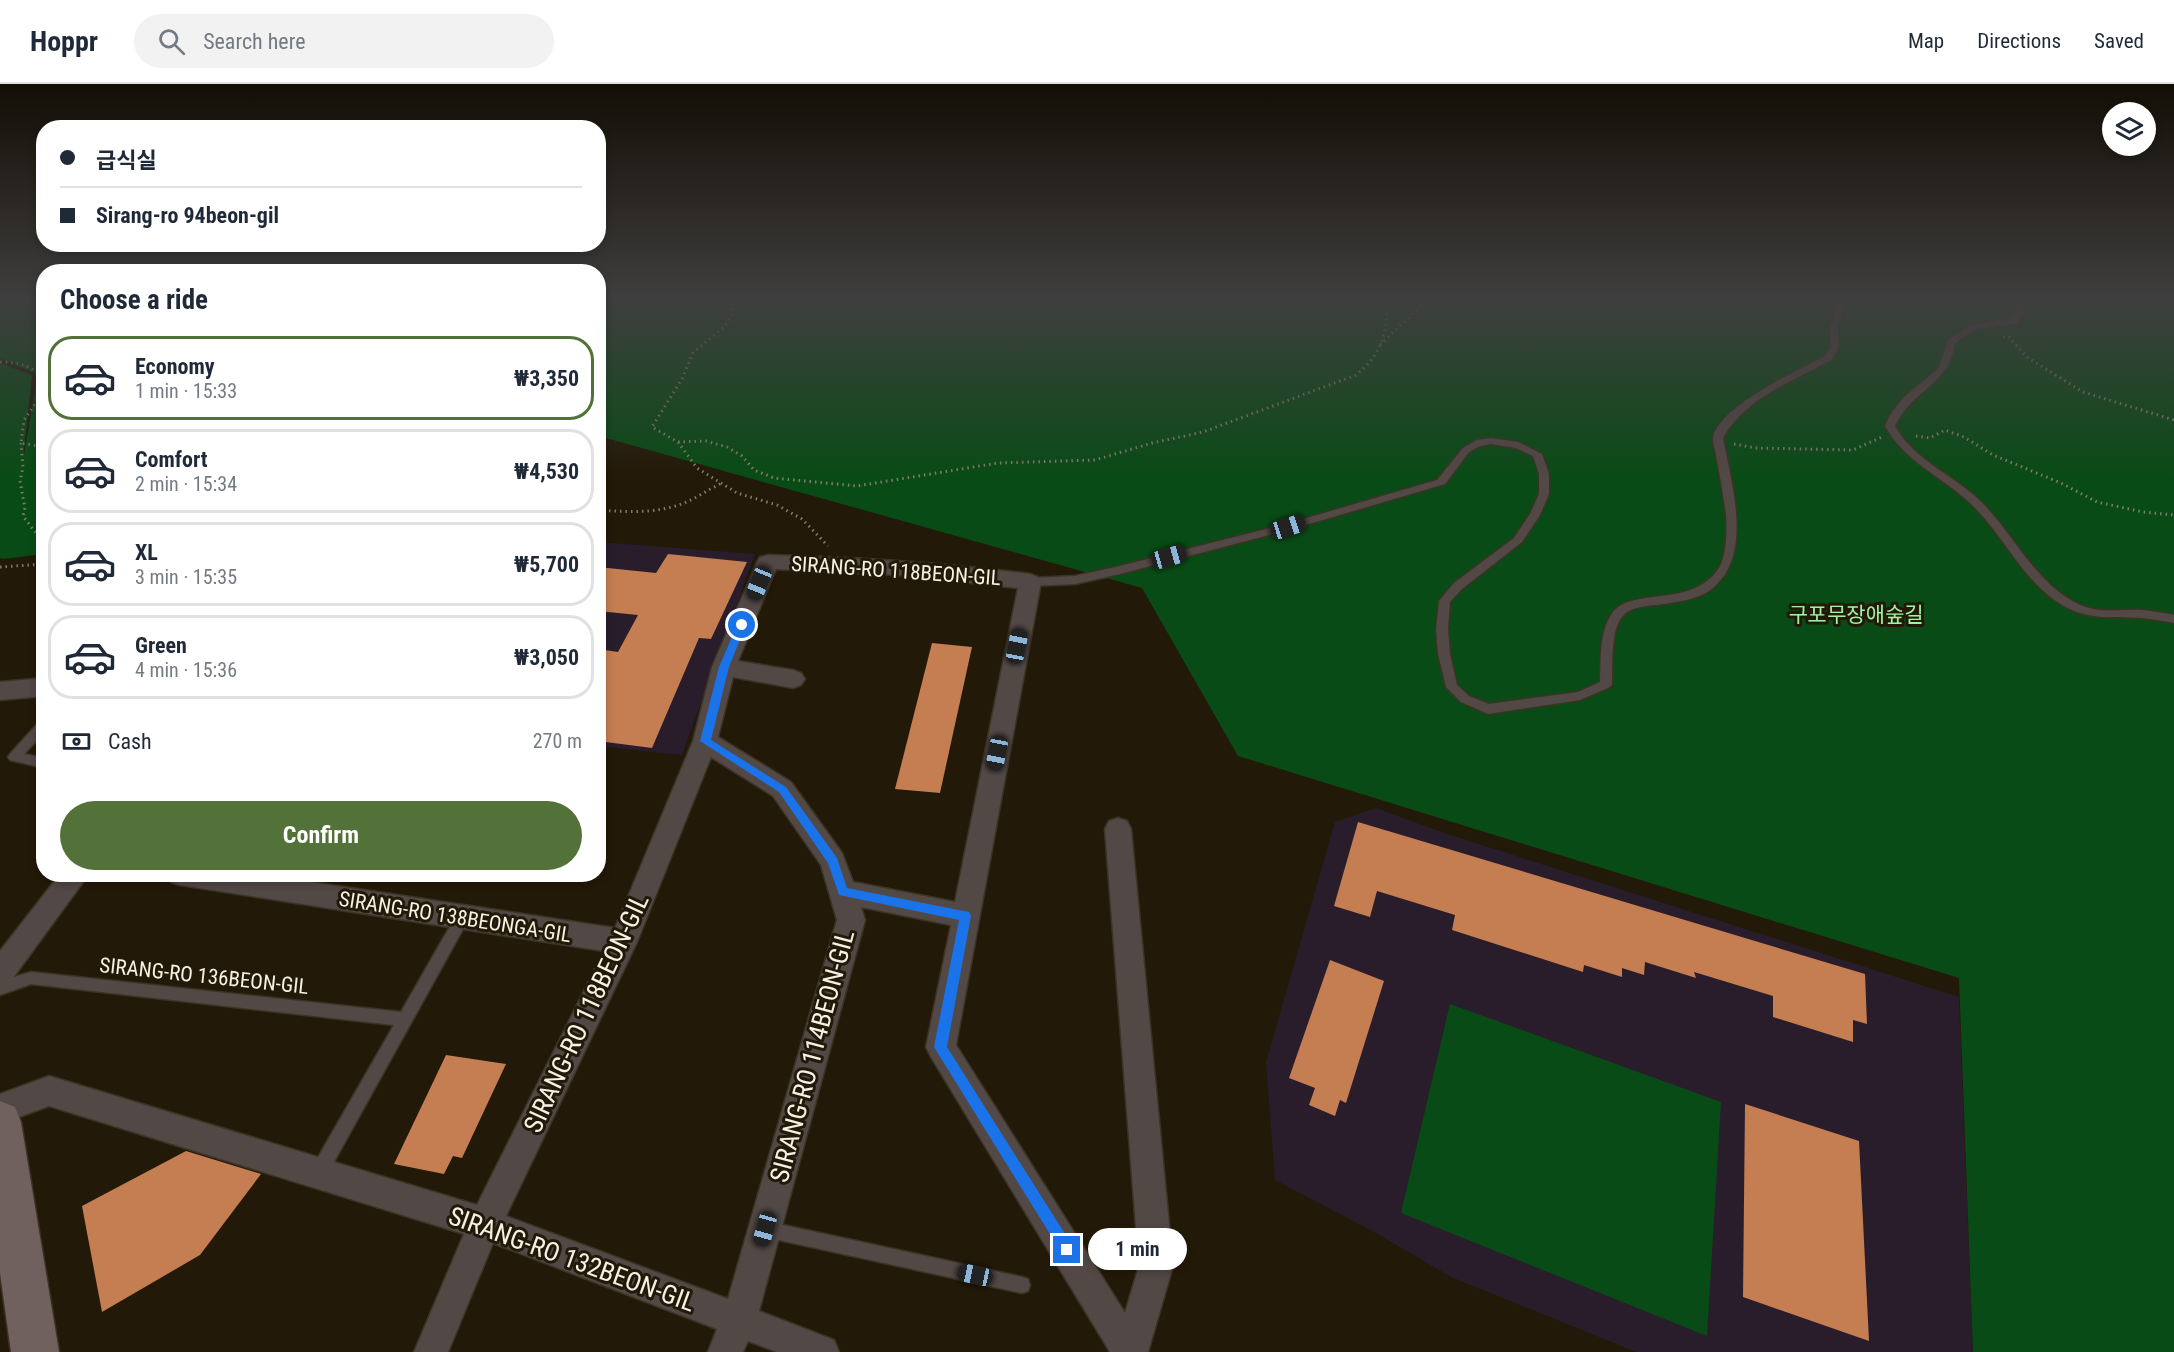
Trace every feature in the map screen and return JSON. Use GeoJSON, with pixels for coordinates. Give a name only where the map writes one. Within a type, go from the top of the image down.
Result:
{"type":"FeatureCollection","features":[{"type":"Feature","properties":{"kind":"main road"},"geometry":{"type":"LineString","coordinates":[[0,1122],[35,1352]]}},
{"type":"Feature","properties":{"kind":"street","name":"SIRANG-RO 118BEON-GIL"},"geometry":{"type":"LineString","coordinates":[[431,1352],[485,1224],[623,942],[705,741],[724,667],[768,562],[838,563],[1030,582]]}},
{"type":"Feature","properties":{"kind":"street"},"geometry":{"type":"LineString","coordinates":[[1030,582],[940,1047],[1131,1352]]}},
{"type":"Feature","properties":{"kind":"street"},"geometry":{"type":"LineString","coordinates":[[724,667],[793,679]]}},
{"type":"Feature","properties":{"kind":"street"},"geometry":{"type":"LineString","coordinates":[[0,691],[36,688]]}},
{"type":"Feature","properties":{"kind":"street","name":"SIRANG-RO 114BEON-GIL"},"geometry":{"type":"LineString","coordinates":[[705,741],[782,789],[833,861],[851,920],[739,1321],[725,1352]]}},
{"type":"Feature","properties":{"kind":"street"},"geometry":{"type":"LineString","coordinates":[[1118,829],[1156,1266],[1131,1352]]}},
{"type":"Feature","properties":{"kind":"street"},"geometry":{"type":"LineString","coordinates":[[0,973],[70,882]]}},
{"type":"Feature","properties":{"kind":"street","name":"SIRANG-RO 138BEONGA-GIL"},"geometry":{"type":"LineString","coordinates":[[231,882],[623,942]]}},
{"type":"Feature","properties":{"kind":"street"},"geometry":{"type":"LineString","coordinates":[[842,892],[966,916]]}},
{"type":"Feature","properties":{"kind":"street","name":"SIRANG-RO 132BEON-GIL"},"geometry":{"type":"LineString","coordinates":[[0,1109],[49,1090],[485,1224],[822,1352]]}},
{"type":"Feature","properties":{"kind":"lane"},"geometry":{"type":"LineString","coordinates":[[1030,582],[1075,580],[1288,527],[1441,482],[1466,450],[1477,443],[1491,441],[1518,445],[1537,454],[1544,474],[1544,494],[1535,515],[1518,540],[1458,586],[1445,601],[1442,628],[1444,654],[1452,687],[1465,699],[1488,709],[1580,696],[1606,684],[1608,644],[1617,615],[1633,603],[1673,602],[1710,588],[1726,567],[1733,539],[1732,517],[1718,438],[1722,426],[1743,408],[1829,357]]}},
{"type":"Feature","properties":{"kind":"lane"},"geometry":{"type":"LineString","coordinates":[[1948,357],[1943,369],[1918,388],[1896,412],[1890,426],[1903,448],[1935,469],[1977,504],[2019,557],[2044,583],[2074,607],[2094,614],[2144,614],[2174,619]]}},
{"type":"Feature","properties":{"kind":"lane"},"geometry":{"type":"LineString","coordinates":[[36,733],[14,757],[36,761]]}},
{"type":"Feature","properties":{"kind":"lane"},"geometry":{"type":"LineString","coordinates":[[319,1173],[462,918]]}},
{"type":"Feature","properties":{"kind":"lane","name":"SIRANG-RO 136BEON-GIL"},"geometry":{"type":"LineString","coordinates":[[0,988],[31,978],[405,1019]]}},
{"type":"Feature","properties":{"kind":"lane"},"geometry":{"type":"LineString","coordinates":[[765,1229],[1022,1285]]}},
{"type":"Feature","properties":{"kind":"path"},"geometry":{"type":"LineString","coordinates":[[691,357],[682,379],[652,427],[678,442],[697,468],[737,493],[777,506],[802,519],[830,548],[838,563]]}},
{"type":"Feature","properties":{"kind":"path"},"geometry":{"type":"LineString","coordinates":[[678,442],[706,441],[727,447],[742,456],[754,470],[774,478],[857,486],[998,463],[1095,460],[1152,443],[1203,432],[1342,381],[1365,370],[1373,357]]}},
{"type":"Feature","properties":{"kind":"path"},"geometry":{"type":"LineString","coordinates":[[2027,357],[2083,392],[2174,420]]}},
{"type":"Feature","properties":{"kind":"path"},"geometry":{"type":"LineString","coordinates":[[0,362],[19,362],[36,372]]}},
{"type":"Feature","properties":{"kind":"path"},"geometry":{"type":"LineString","coordinates":[[36,403],[24,420],[21,443],[23,467],[20,482],[25,508],[23,516],[36,533]]}},
{"type":"Feature","properties":{"kind":"path"},"geometry":{"type":"LineString","coordinates":[[21,443],[36,446]]}},
{"type":"Feature","properties":{"kind":"path"},"geometry":{"type":"LineString","coordinates":[[606,510],[664,510],[686,503],[705,490],[723,483]]}},
{"type":"Feature","properties":{"kind":"path"},"geometry":{"type":"LineString","coordinates":[[0,567],[36,565]]}},
{"type":"Feature","properties":{"kind":"shaded area"},"geometry":{"type":"Polygon","coordinates":[[[606,543],[755,554],[682,755],[606,747],[606,543]]]}},
{"type":"Feature","properties":{"kind":"shaded area"},"geometry":{"type":"Polygon","coordinates":[[[1376,808],[1444,833],[1959,997],[1973,1352],[1636,1352],[1451,1277],[1376,1233],[1275,1180],[1266,1062],[1335,822],[1376,808]]]}},
{"type":"Feature","properties":{"kind":"green space"},"geometry":{"type":"Polygon","coordinates":[[[0,357],[36,357],[36,373],[0,357]]]}},
{"type":"Feature","properties":{"kind":"green space","name":"구포무장애숲길"},"geometry":{"type":"Polygon","coordinates":[[[606,357],[2174,357],[2174,1352],[1973,1352],[1959,978],[1238,756],[1142,588],[606,438],[606,357]]]}},
{"type":"Feature","properties":{"kind":"green space"},"geometry":{"type":"Polygon","coordinates":[[[0,363],[32,375],[23,460],[36,385],[36,555],[3,559],[0,558],[0,363]]]}},
{"type":"Feature","properties":{"kind":"green space"},"geometry":{"type":"Polygon","coordinates":[[[1450,1004],[1721,1102],[1707,1336],[1401,1213],[1450,1004]]]}},
{"type":"Feature","properties":{"kind":"building"},"geometry":{"type":"Polygon","coordinates":[[[668,554],[747,562],[711,639],[699,638],[652,748],[606,742],[606,650],[618,652],[638,615],[606,612],[606,568],[656,573],[668,554]]]}},
{"type":"Feature","properties":{"kind":"building"},"geometry":{"type":"Polygon","coordinates":[[[932,643],[972,647],[940,793],[895,789],[932,643]]]}},
{"type":"Feature","properties":{"kind":"building"},"geometry":{"type":"Polygon","coordinates":[[[1358,822],[1865,974],[1867,1024],[1853,1020],[1853,1042],[1773,1017],[1773,996],[1694,972],[1696,978],[1645,962],[1644,975],[1622,968],[1622,977],[1584,965],[1583,972],[1452,930],[1455,915],[1377,891],[1370,917],[1334,906],[1358,822]]]}},
{"type":"Feature","properties":{"kind":"building"},"geometry":{"type":"Polygon","coordinates":[[[1330,960],[1384,981],[1346,1103],[1340,1100],[1335,1116],[1309,1105],[1315,1088],[1289,1078],[1330,960]]]}},
{"type":"Feature","properties":{"kind":"building"},"geometry":{"type":"Polygon","coordinates":[[[446,1055],[506,1064],[462,1158],[453,1156],[444,1174],[394,1164],[446,1055]]]}},
{"type":"Feature","properties":{"kind":"building"},"geometry":{"type":"Polygon","coordinates":[[[1745,1104],[1859,1141],[1869,1341],[1743,1297],[1745,1104]]]}},
{"type":"Feature","properties":{"kind":"building"},"geometry":{"type":"Polygon","coordinates":[[[186,1151],[261,1174],[200,1255],[102,1312],[82,1206],[186,1151]]]}},
{"type":"Feature","properties":{"kind":"route"},"geometry":{"type":"LineString","coordinates":[[742,625],[724,667],[705,741],[782,789],[833,861],[842,892],[966,916],[940,1047],[1067,1250]]}}]}
